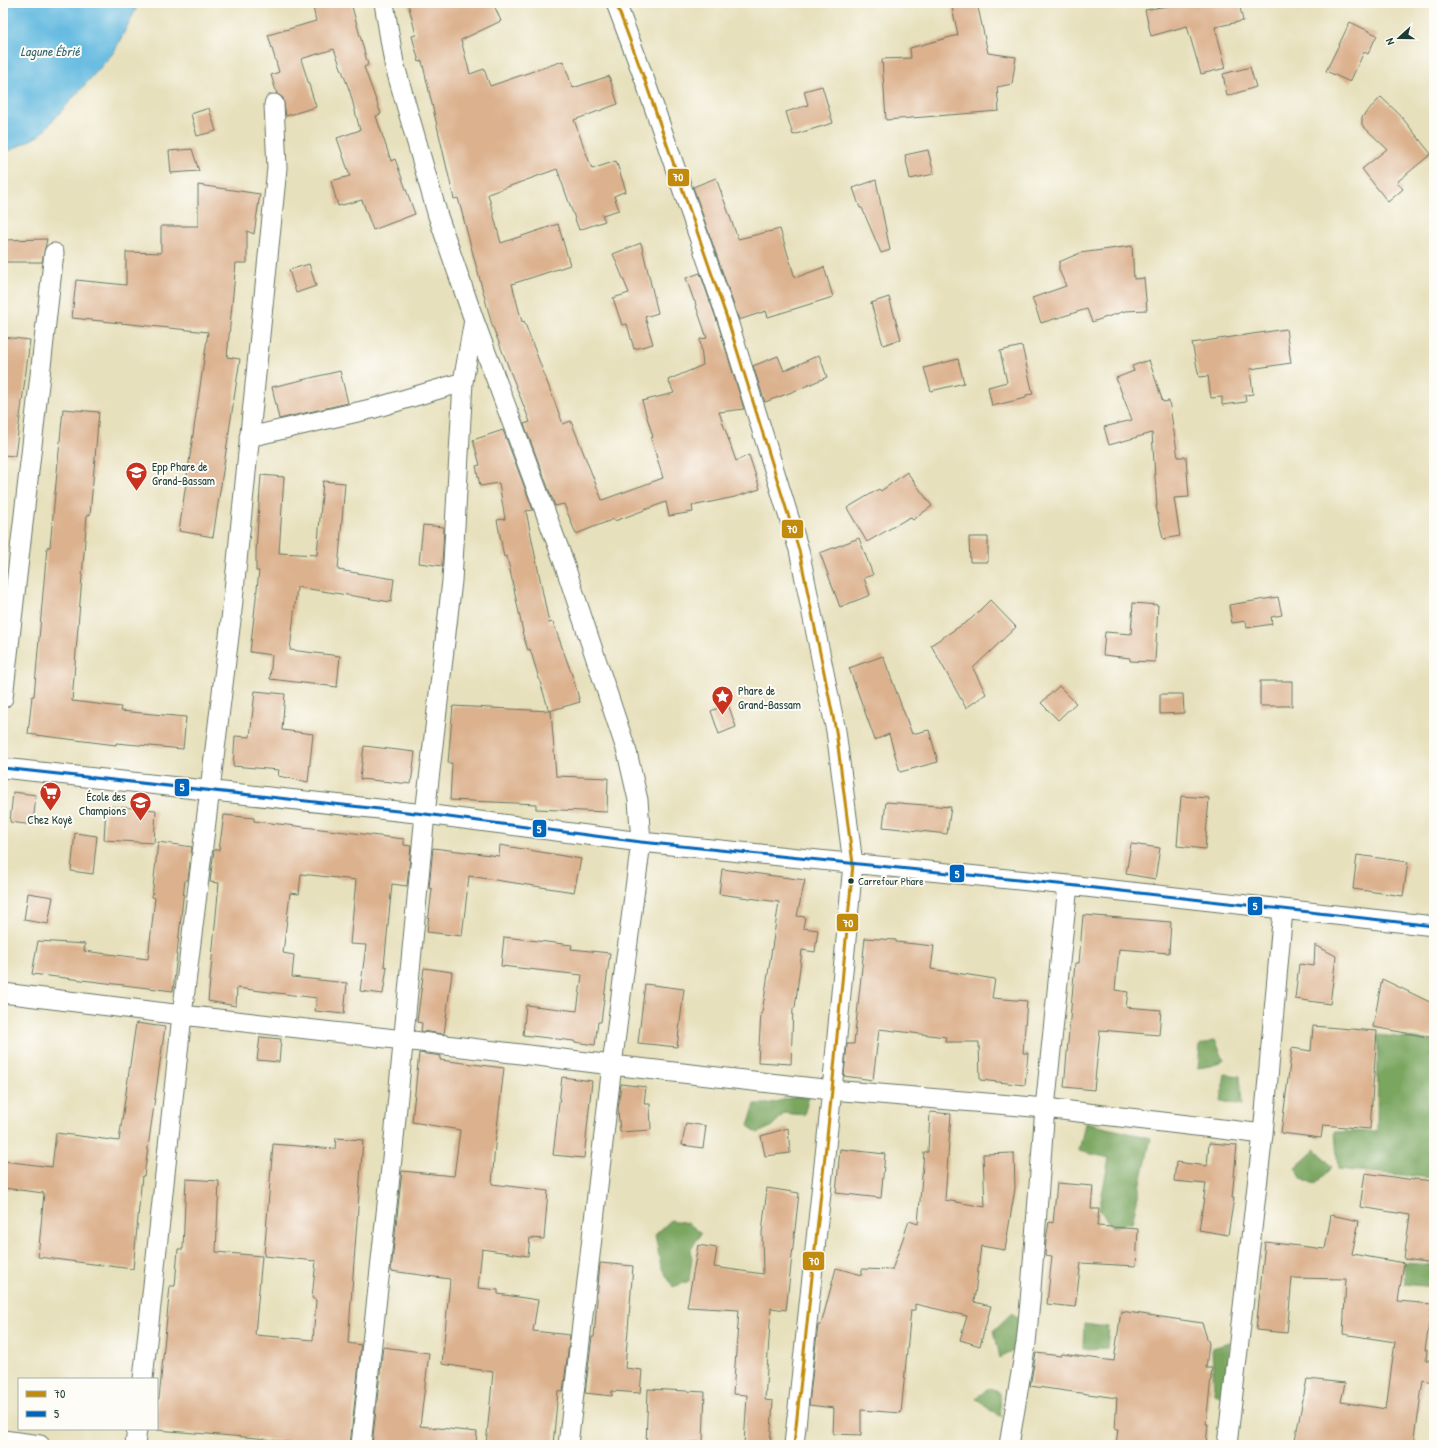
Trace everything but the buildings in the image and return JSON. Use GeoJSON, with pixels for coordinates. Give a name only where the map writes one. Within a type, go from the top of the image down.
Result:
{"type":"FeatureCollection","features":[{"type":"Feature","properties":{"kind":"street"},"geometry":{"type":"LineString","coordinates":[[384,3],[394,63],[438,216],[474,320],[562,557],[627,752],[638,800],[641,842],[612,1065],[568,1445]]}},
{"type":"Feature","properties":{"kind":"street"},"geometry":{"type":"LineString","coordinates":[[616,3],[644,78],[728,321],[799,550],[836,731],[853,864],[832,1090],[794,1445]]}},
{"type":"Feature","properties":{"kind":"street"},"geometry":{"type":"LineString","coordinates":[[142,1378],[182,1015],[231,620],[277,168],[274,104]]}},
{"type":"Feature","properties":{"kind":"street"},"geometry":{"type":"LineString","coordinates":[[3,698],[54,253]]}},
{"type":"Feature","properties":{"kind":"street"},"geometry":{"type":"LineString","coordinates":[[361,1445],[404,1040],[425,814],[452,581],[463,382],[474,320]]}},
{"type":"Feature","properties":{"kind":"street"},"geometry":{"type":"LineString","coordinates":[[249,437],[375,408],[463,382]]}},
{"type":"Feature","properties":{"kind":"street"},"geometry":{"type":"LineString","coordinates":[[3,768],[425,814],[641,842],[1068,885],[1434,926]]}},
{"type":"Feature","properties":{"kind":"street"},"geometry":{"type":"LineString","coordinates":[[1009,1445],[1026,1343],[1045,1108],[1068,885]]}},
{"type":"Feature","properties":{"kind":"street"},"geometry":{"type":"LineString","coordinates":[[1227,1445],[1263,1134],[1283,910]]}},
{"type":"Feature","properties":{"kind":"street"},"geometry":{"type":"LineString","coordinates":[[3,993],[832,1090],[1045,1108],[1263,1134]]}},
{"type":"Feature","properties":{"kind":"street"},"geometry":{"type":"LineString","coordinates":[[135,1445],[137,1430]]}},
{"type":"Feature","properties":{"kind":"street"},"geometry":{"type":"LineString","coordinates":[[3,1440],[40,1445]]}},
{"type":"Feature","properties":{"kind":"green space"},"geometry":{"type":"Polygon","coordinates":[[[1378,1035],[1434,1041],[1434,1178],[1338,1169],[1335,1132],[1377,1131],[1378,1035]]]}},
{"type":"Feature","properties":{"kind":"green space"},"geometry":{"type":"Polygon","coordinates":[[[1215,1040],[1224,1060],[1210,1066],[1198,1068],[1200,1045],[1215,1040]]]}},
{"type":"Feature","properties":{"kind":"green space"},"geometry":{"type":"Polygon","coordinates":[[[1225,1074],[1240,1076],[1242,1105],[1221,1101],[1225,1074]]]}},
{"type":"Feature","properties":{"kind":"green space"},"geometry":{"type":"Polygon","coordinates":[[[810,1093],[804,1115],[784,1113],[773,1126],[758,1133],[748,1126],[755,1104],[767,1104],[810,1093]]]}},
{"type":"Feature","properties":{"kind":"green space"},"geometry":{"type":"Polygon","coordinates":[[[1085,1123],[1151,1138],[1132,1223],[1112,1227],[1099,1209],[1109,1158],[1079,1151],[1085,1123]]]}},
{"type":"Feature","properties":{"kind":"green space"},"geometry":{"type":"Polygon","coordinates":[[[1316,1149],[1332,1167],[1314,1185],[1302,1179],[1295,1168],[1316,1149]]]}},
{"type":"Feature","properties":{"kind":"green space"},"geometry":{"type":"Polygon","coordinates":[[[671,1220],[688,1223],[701,1233],[690,1251],[692,1258],[689,1281],[673,1287],[661,1267],[655,1235],[671,1220]]]}},
{"type":"Feature","properties":{"kind":"green space"},"geometry":{"type":"Polygon","coordinates":[[[1404,1263],[1434,1265],[1434,1287],[1405,1284],[1404,1263]]]}},
{"type":"Feature","properties":{"kind":"green space"},"geometry":{"type":"Polygon","coordinates":[[[1012,1313],[1024,1324],[1018,1349],[1000,1358],[994,1330],[1012,1313]]]}},
{"type":"Feature","properties":{"kind":"green space"},"geometry":{"type":"Polygon","coordinates":[[[1084,1324],[1109,1327],[1107,1348],[1083,1349],[1084,1324]]]}},
{"type":"Feature","properties":{"kind":"green space"},"geometry":{"type":"Polygon","coordinates":[[[1230,1343],[1225,1397],[1214,1393],[1212,1348],[1230,1343]]]}},
{"type":"Feature","properties":{"kind":"green space"},"geometry":{"type":"Polygon","coordinates":[[[989,1388],[1000,1393],[1001,1417],[976,1398],[989,1388]]]}},
{"type":"Feature","properties":{"kind":"water","name":"Lagune Ébrié"},"geometry":{"type":"Polygon","coordinates":[[[3,3],[139,3],[114,52],[40,135],[3,154],[3,3]]]}},
{"type":"Feature","properties":{"kind":"transit line","name":"70"},"geometry":{"type":"LineString","coordinates":[[616,3],[644,78],[728,321],[799,550],[836,731],[853,864],[832,1090],[794,1445]]}},
{"type":"Feature","properties":{"kind":"transit line","name":"5"},"geometry":{"type":"LineString","coordinates":[[3,768],[425,814],[641,842],[1068,885],[1434,926]]}},
{"type":"Feature","properties":{"kind":"place","name":"Epp Phare de Grand-Bassam"},"geometry":{"type":"Point","coordinates":[137,492]}},
{"type":"Feature","properties":{"kind":"place","name":"Phare de Grand-Bassam"},"geometry":{"type":"Point","coordinates":[722,716]}},
{"type":"Feature","properties":{"kind":"place","name":"Chez Koyè"},"geometry":{"type":"Point","coordinates":[50,812]}},
{"type":"Feature","properties":{"kind":"place","name":"École des Champions"},"geometry":{"type":"Point","coordinates":[141,822]}},
{"type":"Feature","properties":{"kind":"place","name":"Carrefour Phare"},"geometry":{"type":"Point","coordinates":[851,881]}}]}
